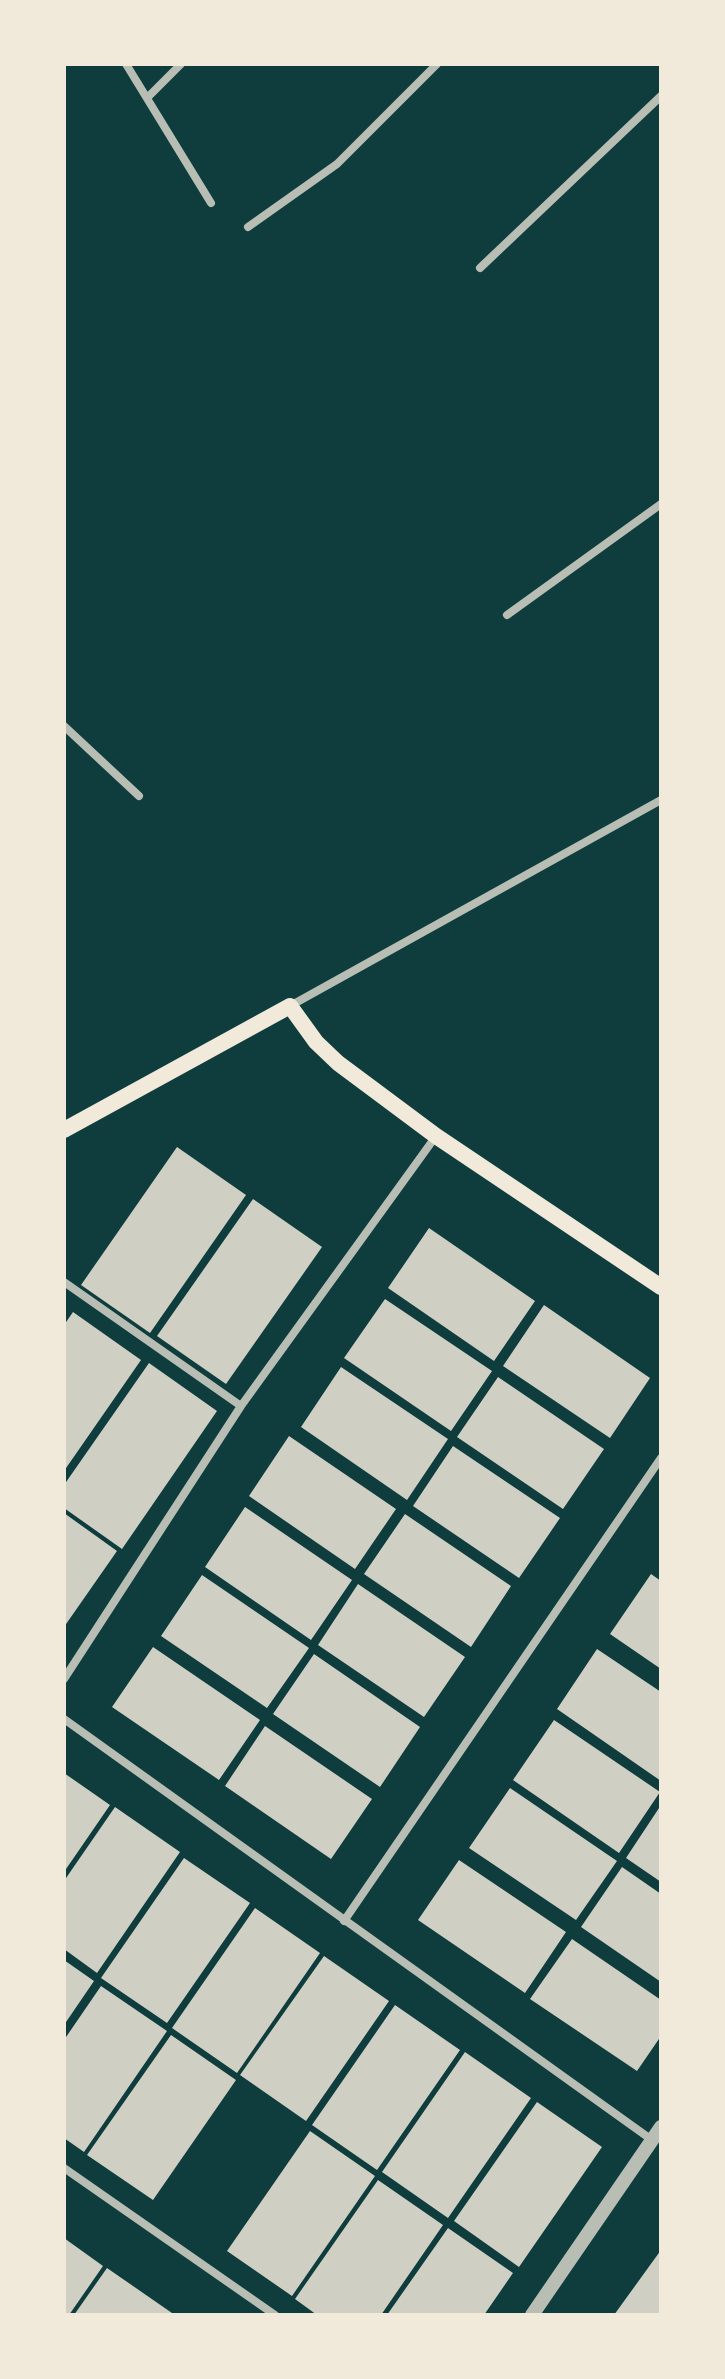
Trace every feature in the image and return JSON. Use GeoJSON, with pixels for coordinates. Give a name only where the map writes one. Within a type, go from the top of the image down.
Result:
{"type":"FeatureCollection","features":[{"type":"Feature","properties":{"kind":"main road"},"geometry":{"type":"LineString","coordinates":[[64,1130],[290,1006],[316,1042],[338,1063],[436,1136],[661,1287]]}},
{"type":"Feature","properties":{"kind":"street"},"geometry":{"type":"LineString","coordinates":[[126,64],[211,203]]}},
{"type":"Feature","properties":{"kind":"street"},"geometry":{"type":"LineString","coordinates":[[147,98],[181,64]]}},
{"type":"Feature","properties":{"kind":"street"},"geometry":{"type":"LineString","coordinates":[[248,227],[337,164],[437,64]]}},
{"type":"Feature","properties":{"kind":"street"},"geometry":{"type":"LineString","coordinates":[[480,268],[661,96]]}},
{"type":"Feature","properties":{"kind":"street"},"geometry":{"type":"LineString","coordinates":[[507,615],[661,504]]}},
{"type":"Feature","properties":{"kind":"street"},"geometry":{"type":"LineString","coordinates":[[64,726],[139,796]]}},
{"type":"Feature","properties":{"kind":"street"},"geometry":{"type":"LineString","coordinates":[[290,1006],[661,800]]}},
{"type":"Feature","properties":{"kind":"street"},"geometry":{"type":"LineString","coordinates":[[64,1679],[241,1406],[436,1136]]}},
{"type":"Feature","properties":{"kind":"street"},"geometry":{"type":"LineString","coordinates":[[64,1282],[241,1406]]}},
{"type":"Feature","properties":{"kind":"street"},"geometry":{"type":"LineString","coordinates":[[344,1921],[661,1458]]}},
{"type":"Feature","properties":{"kind":"street"},"geometry":{"type":"LineString","coordinates":[[64,1719],[344,1921],[657,2133],[532,2315]]}},
{"type":"Feature","properties":{"kind":"street"},"geometry":{"type":"LineString","coordinates":[[64,2168],[275,2315]]}},
{"type":"Feature","properties":{"kind":"building"},"geometry":{"type":"Polygon","coordinates":[[[177,1147],[246,1195],[150,1333],[81,1285],[177,1147]]]}},
{"type":"Feature","properties":{"kind":"building"},"geometry":{"type":"Polygon","coordinates":[[[253,1199],[322,1247],[226,1384],[157,1336],[253,1199]]]}},
{"type":"Feature","properties":{"kind":"building"},"geometry":{"type":"Polygon","coordinates":[[[429,1228],[535,1301],[494,1361],[388,1288],[429,1228]]]}},
{"type":"Feature","properties":{"kind":"building"},"geometry":{"type":"Polygon","coordinates":[[[385,1299],[492,1371],[451,1431],[344,1358],[385,1299]]]}},
{"type":"Feature","properties":{"kind":"building"},"geometry":{"type":"Polygon","coordinates":[[[544,1305],[650,1378],[610,1438],[503,1366],[544,1305]]]}},
{"type":"Feature","properties":{"kind":"building"},"geometry":{"type":"Polygon","coordinates":[[[73,1312],[141,1360],[64,1471],[64,1325],[73,1312]]]}},
{"type":"Feature","properties":{"kind":"building"},"geometry":{"type":"Polygon","coordinates":[[[149,1363],[217,1411],[122,1549],[64,1508],[64,1485],[149,1363]]]}},
{"type":"Feature","properties":{"kind":"building"},"geometry":{"type":"Polygon","coordinates":[[[341,1367],[448,1439],[407,1500],[301,1427],[341,1367]]]}},
{"type":"Feature","properties":{"kind":"building"},"geometry":{"type":"Polygon","coordinates":[[[498,1377],[604,1449],[563,1509],[457,1437],[498,1377]]]}},
{"type":"Feature","properties":{"kind":"building"},"geometry":{"type":"Polygon","coordinates":[[[289,1436],[396,1509],[355,1569],[249,1496],[289,1436]]]}},
{"type":"Feature","properties":{"kind":"building"},"geometry":{"type":"Polygon","coordinates":[[[453,1446],[560,1518],[519,1578],[413,1506],[453,1446]]]}},
{"type":"Feature","properties":{"kind":"building"},"geometry":{"type":"Polygon","coordinates":[[[245,1507],[352,1580],[311,1640],[205,1567],[245,1507]]]}},
{"type":"Feature","properties":{"kind":"building"},"geometry":{"type":"Polygon","coordinates":[[[64,1513],[117,1551],[64,1627],[64,1513]]]}},
{"type":"Feature","properties":{"kind":"building"},"geometry":{"type":"Polygon","coordinates":[[[405,1514],[511,1586],[471,1647],[364,1574],[405,1514]]]}},
{"type":"Feature","properties":{"kind":"building"},"geometry":{"type":"Polygon","coordinates":[[[651,1574],[661,1581],[661,1669],[610,1634],[651,1574]]]}},
{"type":"Feature","properties":{"kind":"building"},"geometry":{"type":"Polygon","coordinates":[[[202,1575],[309,1648],[267,1708],[161,1636],[202,1575]]]}},
{"type":"Feature","properties":{"kind":"building"},"geometry":{"type":"Polygon","coordinates":[[[358,1584],[465,1657],[424,1717],[318,1645],[358,1584]]]}},
{"type":"Feature","properties":{"kind":"building"},"geometry":{"type":"Polygon","coordinates":[[[153,1647],[260,1720],[219,1780],[112,1707],[153,1647]]]}},
{"type":"Feature","properties":{"kind":"building"},"geometry":{"type":"Polygon","coordinates":[[[597,1649],[661,1692],[661,1781],[557,1709],[597,1649]]]}},
{"type":"Feature","properties":{"kind":"building"},"geometry":{"type":"Polygon","coordinates":[[[314,1654],[420,1727],[380,1787],[273,1714],[314,1654]]]}},
{"type":"Feature","properties":{"kind":"building"},"geometry":{"type":"Polygon","coordinates":[[[554,1720],[660,1792],[619,1853],[513,1780],[554,1720]]]}},
{"type":"Feature","properties":{"kind":"building"},"geometry":{"type":"Polygon","coordinates":[[[265,1726],[372,1799],[331,1859],[225,1786],[265,1726]]]}},
{"type":"Feature","properties":{"kind":"building"},"geometry":{"type":"Polygon","coordinates":[[[64,1773],[110,1805],[64,1872],[64,1773]]]}},
{"type":"Feature","properties":{"kind":"building"},"geometry":{"type":"Polygon","coordinates":[[[510,1788],[617,1861],[576,1920],[469,1848],[510,1788]]]}},
{"type":"Feature","properties":{"kind":"building"},"geometry":{"type":"Polygon","coordinates":[[[661,1805],[661,1882],[626,1858],[661,1805]]]}},
{"type":"Feature","properties":{"kind":"building"},"geometry":{"type":"Polygon","coordinates":[[[115,1807],[180,1852],[97,1973],[64,1949],[64,1881],[115,1807]]]}},
{"type":"Feature","properties":{"kind":"building"},"geometry":{"type":"Polygon","coordinates":[[[184,1858],[250,1903],[167,2023],[101,1978],[184,1858]]]}},
{"type":"Feature","properties":{"kind":"building"},"geometry":{"type":"Polygon","coordinates":[[[459,1860],[566,1932],[525,1993],[418,1920],[459,1860]]]}},
{"type":"Feature","properties":{"kind":"building"},"geometry":{"type":"Polygon","coordinates":[[[622,1867],[661,1894],[661,1982],[581,1927],[622,1867]]]}},
{"type":"Feature","properties":{"kind":"building"},"geometry":{"type":"Polygon","coordinates":[[[255,1908],[320,1953],[237,2073],[172,2028],[255,1908]]]}},
{"type":"Feature","properties":{"kind":"building"},"geometry":{"type":"Polygon","coordinates":[[[572,1939],[661,2000],[661,2036],[637,2071],[530,1999],[572,1939]]]}},
{"type":"Feature","properties":{"kind":"building"},"geometry":{"type":"Polygon","coordinates":[[[324,1956],[389,2001],[306,2121],[240,2075],[324,1956]]]}},
{"type":"Feature","properties":{"kind":"building"},"geometry":{"type":"Polygon","coordinates":[[[64,1960],[94,1981],[64,2025],[64,1960]]]}},
{"type":"Feature","properties":{"kind":"building"},"geometry":{"type":"Polygon","coordinates":[[[101,1986],[167,2031],[84,2152],[64,2138],[64,2040],[101,1986]]]}},
{"type":"Feature","properties":{"kind":"building"},"geometry":{"type":"Polygon","coordinates":[[[395,2005],[460,2050],[377,2170],[312,2125],[395,2005]]]}},
{"type":"Feature","properties":{"kind":"building"},"geometry":{"type":"Polygon","coordinates":[[[171,2035],[236,2080],[153,2200],[87,2155],[171,2035]]]}},
{"type":"Feature","properties":{"kind":"building"},"geometry":{"type":"Polygon","coordinates":[[[465,2052],[531,2098],[448,2218],[382,2172],[465,2052]]]}},
{"type":"Feature","properties":{"kind":"building"},"geometry":{"type":"Polygon","coordinates":[[[537,2102],[602,2147],[519,2267],[454,2221],[537,2102]]]}},
{"type":"Feature","properties":{"kind":"building"},"geometry":{"type":"Polygon","coordinates":[[[310,2131],[375,2176],[292,2296],[227,2251],[310,2131]]]}},
{"type":"Feature","properties":{"kind":"building"},"geometry":{"type":"Polygon","coordinates":[[[378,2180],[443,2225],[381,2315],[317,2315],[295,2299],[378,2180]]]}},
{"type":"Feature","properties":{"kind":"building"},"geometry":{"type":"Polygon","coordinates":[[[448,2228],[513,2273],[484,2315],[387,2315],[448,2228]]]}},
{"type":"Feature","properties":{"kind":"building"},"geometry":{"type":"Polygon","coordinates":[[[64,2238],[103,2266],[69,2315],[64,2315],[64,2238]]]}},
{"type":"Feature","properties":{"kind":"building"},"geometry":{"type":"Polygon","coordinates":[[[661,2250],[661,2315],[614,2315],[661,2250]]]}},
{"type":"Feature","properties":{"kind":"building"},"geometry":{"type":"Polygon","coordinates":[[[107,2268],[172,2313],[74,2315],[107,2268]]]}}]}
